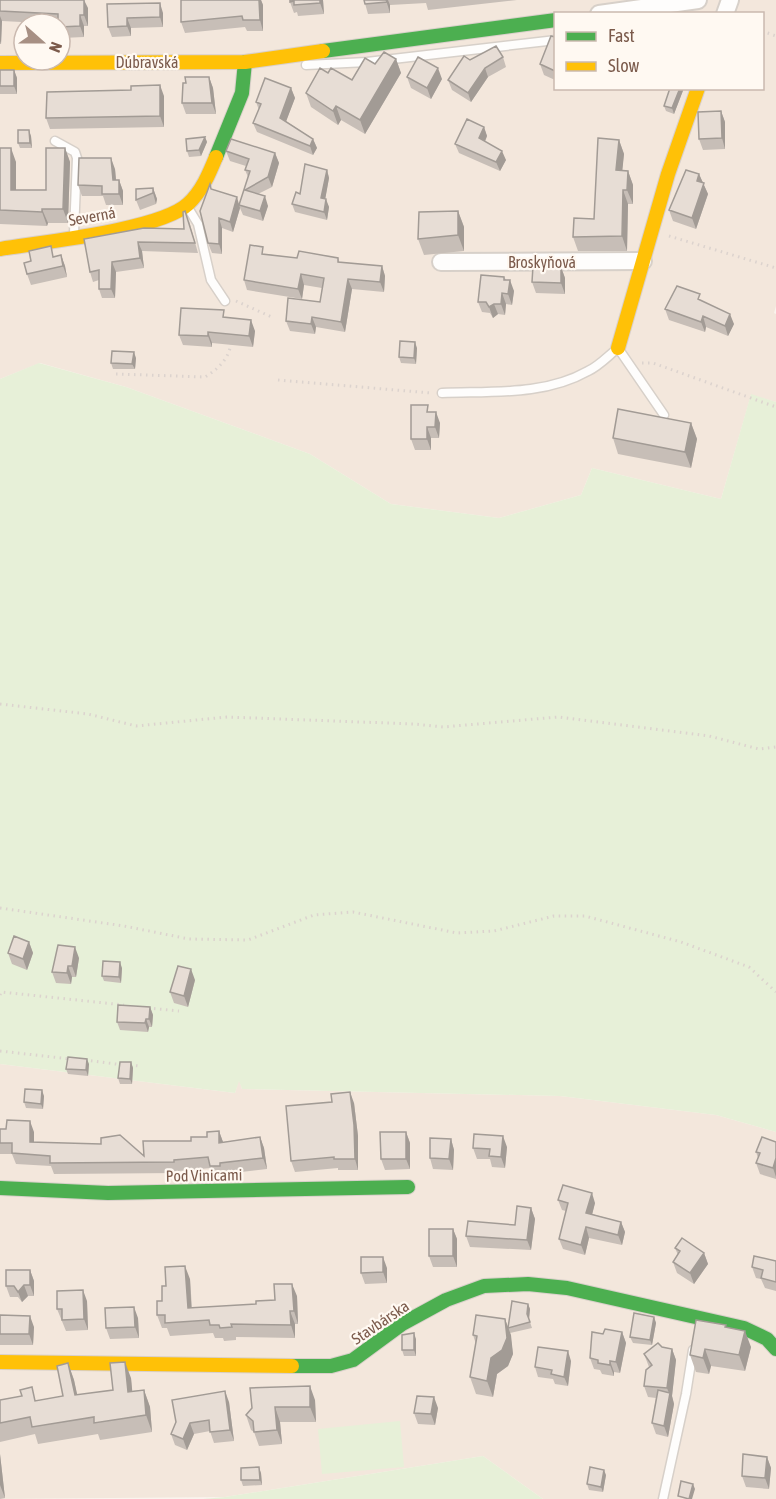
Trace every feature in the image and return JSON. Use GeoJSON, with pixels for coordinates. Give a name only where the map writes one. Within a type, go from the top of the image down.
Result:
{"type":"FeatureCollection","features":[{"type":"Feature","properties":{"kind":"street"},"geometry":{"type":"LineString","coordinates":[[613,12],[698,0]]}},
{"type":"Feature","properties":{"kind":"street","name":"Dúbravská"},"geometry":{"type":"LineString","coordinates":[[0,63],[245,62],[554,20]]}},
{"type":"Feature","properties":{"kind":"street","name":"Severná"},"geometry":{"type":"LineString","coordinates":[[0,249],[151,223],[186,206],[207,180],[242,93],[245,62]]}},
{"type":"Feature","properties":{"kind":"street"},"geometry":{"type":"LineString","coordinates":[[618,348],[652,231],[697,90]]}},
{"type":"Feature","properties":{"kind":"street","name":"Broskyňová"},"geometry":{"type":"LineString","coordinates":[[441,262],[643,261]]}},
{"type":"Feature","properties":{"kind":"street","name":"Pod Vinicami"},"geometry":{"type":"LineString","coordinates":[[0,1188],[108,1193],[408,1187]]}},
{"type":"Feature","properties":{"kind":"street","name":"Stavbárska"},"geometry":{"type":"LineString","coordinates":[[0,1362],[331,1366],[353,1360],[402,1324],[446,1300],[484,1286],[528,1284],[567,1288],[697,1322],[744,1328],[767,1340],[776,1349]]}},
{"type":"Feature","properties":{"kind":"lane","name":"Dúbravská"},"geometry":{"type":"LineString","coordinates":[[294,55],[299,65],[367,62],[554,40]]}},
{"type":"Feature","properties":{"kind":"lane"},"geometry":{"type":"LineString","coordinates":[[55,141],[75,152],[77,158],[74,236]]}},
{"type":"Feature","properties":{"kind":"lane"},"geometry":{"type":"LineString","coordinates":[[186,206],[198,224],[211,280],[225,301]]}},
{"type":"Feature","properties":{"kind":"lane"},"geometry":{"type":"LineString","coordinates":[[442,393],[530,390],[564,382],[590,371],[618,348],[664,415]]}},
{"type":"Feature","properties":{"kind":"lane"},"geometry":{"type":"LineString","coordinates":[[663,1499],[686,1394],[695,1337]]}},
{"type":"Feature","properties":{"kind":"path"},"geometry":{"type":"LineString","coordinates":[[652,231],[776,268]]}},
{"type":"Feature","properties":{"kind":"path"},"geometry":{"type":"LineString","coordinates":[[225,301],[236,301],[274,318]]}},
{"type":"Feature","properties":{"kind":"path"},"geometry":{"type":"LineString","coordinates":[[116,374],[205,377],[216,370],[229,353],[232,337]]}},
{"type":"Feature","properties":{"kind":"path"},"geometry":{"type":"LineString","coordinates":[[628,363],[653,363],[776,407]]}},
{"type":"Feature","properties":{"kind":"path"},"geometry":{"type":"LineString","coordinates":[[278,380],[442,393]]}},
{"type":"Feature","properties":{"kind":"path"},"geometry":{"type":"LineString","coordinates":[[0,704],[88,714],[136,726],[227,717],[443,727],[558,717],[709,736],[759,749],[776,747]]}},
{"type":"Feature","properties":{"kind":"path"},"geometry":{"type":"LineString","coordinates":[[0,908],[124,926],[189,939],[224,940],[248,940],[314,915],[353,912],[457,933],[494,931],[554,916],[585,916],[681,942],[749,968],[776,992]]}},
{"type":"Feature","properties":{"kind":"path"},"geometry":{"type":"LineString","coordinates":[[0,995],[1,992],[131,1006]]}},
{"type":"Feature","properties":{"kind":"path"},"geometry":{"type":"LineString","coordinates":[[143,1007],[179,1011]]}},
{"type":"Feature","properties":{"kind":"path"},"geometry":{"type":"LineString","coordinates":[[0,1051],[139,1066]]}},
{"type":"Feature","properties":{"kind":"shaded area"},"geometry":{"type":"Polygon","coordinates":[[[0,0],[776,0],[776,306],[774,313],[776,314],[776,402],[751,395],[721,499],[592,468],[581,495],[499,518],[391,504],[310,454],[126,387],[40,363],[0,379],[0,0]]]}},
{"type":"Feature","properties":{"kind":"shaded area"},"geometry":{"type":"Polygon","coordinates":[[[0,1064],[235,1093],[239,1079],[242,1089],[560,1096],[716,1115],[776,1132],[776,1499],[543,1499],[483,1456],[225,1497],[0,1499],[0,1064]]]}},
{"type":"Feature","properties":{"kind":"green space"},"geometry":{"type":"Polygon","coordinates":[[[39,363],[126,387],[310,454],[391,504],[499,518],[581,495],[592,468],[721,499],[751,394],[776,402],[776,1132],[716,1115],[560,1096],[242,1089],[239,1081],[235,1093],[0,1064],[0,379],[39,363]]]}},
{"type":"Feature","properties":{"kind":"green space"},"geometry":{"type":"Polygon","coordinates":[[[400,1421],[404,1467],[322,1474],[318,1429],[400,1421]]]}},
{"type":"Feature","properties":{"kind":"green space"},"geometry":{"type":"Polygon","coordinates":[[[483,1456],[543,1499],[203,1499],[225,1497],[483,1456]]]}},
{"type":"Feature","properties":{"kind":"building"},"geometry":{"type":"Polygon","coordinates":[[[0,0],[84,0],[84,15],[80,15],[80,26],[72,26],[72,12],[0,11],[0,0]]]}},
{"type":"Feature","properties":{"kind":"building"},"geometry":{"type":"Polygon","coordinates":[[[181,0],[259,0],[260,20],[243,20],[242,16],[181,22],[181,0]]]}},
{"type":"Feature","properties":{"kind":"building"},"geometry":{"type":"Polygon","coordinates":[[[290,0],[320,0],[320,3],[294,5],[294,1],[290,2],[290,0]]]}},
{"type":"Feature","properties":{"kind":"building"},"geometry":{"type":"Polygon","coordinates":[[[364,0],[386,0],[387,2],[365,4],[364,0]]]}},
{"type":"Feature","properties":{"kind":"building"},"geometry":{"type":"Polygon","coordinates":[[[160,3],[160,17],[127,18],[127,26],[108,27],[107,4],[160,3]]]}},
{"type":"Feature","properties":{"kind":"building"},"geometry":{"type":"Polygon","coordinates":[[[551,36],[554,37],[554,71],[540,64],[551,36]]]}},
{"type":"Feature","properties":{"kind":"building"},"geometry":{"type":"Polygon","coordinates":[[[496,46],[503,57],[485,68],[468,93],[448,80],[464,56],[470,60],[496,46]]]}},
{"type":"Feature","properties":{"kind":"building"},"geometry":{"type":"Polygon","coordinates":[[[384,52],[396,59],[360,120],[336,106],[333,111],[306,93],[320,68],[328,73],[331,68],[352,80],[365,58],[375,64],[384,52]]]}},
{"type":"Feature","properties":{"kind":"building"},"geometry":{"type":"Polygon","coordinates":[[[418,57],[438,68],[427,88],[407,77],[418,57]]]}},
{"type":"Feature","properties":{"kind":"building"},"geometry":{"type":"Polygon","coordinates":[[[0,70],[12,70],[14,86],[0,86],[0,70]]]}},
{"type":"Feature","properties":{"kind":"building"},"geometry":{"type":"Polygon","coordinates":[[[185,77],[209,77],[212,103],[182,103],[185,77]]]}},
{"type":"Feature","properties":{"kind":"building"},"geometry":{"type":"Polygon","coordinates":[[[265,78],[291,88],[280,118],[313,139],[310,146],[253,123],[261,104],[256,102],[265,78]]]}},
{"type":"Feature","properties":{"kind":"building"},"geometry":{"type":"Polygon","coordinates":[[[160,85],[160,116],[46,118],[47,92],[131,90],[131,86],[160,85]]]}},
{"type":"Feature","properties":{"kind":"building"},"geometry":{"type":"Polygon","coordinates":[[[669,90],[679,90],[672,108],[664,106],[669,90]]]}},
{"type":"Feature","properties":{"kind":"building"},"geometry":{"type":"Polygon","coordinates":[[[721,111],[722,138],[699,139],[698,112],[721,111]]]}},
{"type":"Feature","properties":{"kind":"building"},"geometry":{"type":"Polygon","coordinates":[[[467,119],[484,127],[479,138],[502,151],[496,162],[455,144],[467,119]]]}},
{"type":"Feature","properties":{"kind":"building"},"geometry":{"type":"Polygon","coordinates":[[[18,130],[29,130],[30,143],[18,143],[18,130]]]}},
{"type":"Feature","properties":{"kind":"building"},"geometry":{"type":"Polygon","coordinates":[[[205,137],[199,150],[187,151],[186,139],[205,137]]]}},
{"type":"Feature","properties":{"kind":"building"},"geometry":{"type":"Polygon","coordinates":[[[598,138],[619,140],[616,170],[628,171],[627,190],[623,190],[622,236],[573,237],[574,218],[594,219],[598,138]]]}},
{"type":"Feature","properties":{"kind":"building"},"geometry":{"type":"Polygon","coordinates":[[[231,139],[275,153],[268,177],[245,190],[265,196],[260,211],[239,205],[250,171],[245,170],[249,159],[226,151],[231,139]]]}},
{"type":"Feature","properties":{"kind":"building"},"geometry":{"type":"Polygon","coordinates":[[[0,148],[11,148],[11,190],[46,190],[46,148],[65,148],[63,209],[42,209],[42,212],[0,210],[0,148]]]}},
{"type":"Feature","properties":{"kind":"building"},"geometry":{"type":"Polygon","coordinates":[[[79,158],[111,158],[113,180],[119,180],[119,194],[102,194],[102,186],[78,185],[79,158]]]}},
{"type":"Feature","properties":{"kind":"building"},"geometry":{"type":"Polygon","coordinates":[[[305,164],[327,170],[321,198],[326,199],[324,212],[292,204],[296,192],[300,194],[305,164]]]}},
{"type":"Feature","properties":{"kind":"building"},"geometry":{"type":"Polygon","coordinates":[[[686,170],[699,174],[697,181],[704,183],[692,218],[669,210],[686,170]]]}},
{"type":"Feature","properties":{"kind":"building"},"geometry":{"type":"Polygon","coordinates":[[[210,184],[211,189],[237,197],[230,222],[219,218],[219,244],[208,243],[200,211],[210,184]]]}},
{"type":"Feature","properties":{"kind":"building"},"geometry":{"type":"Polygon","coordinates":[[[153,188],[153,193],[136,200],[136,189],[153,188]]]}},
{"type":"Feature","properties":{"kind":"building"},"geometry":{"type":"Polygon","coordinates":[[[185,211],[195,243],[138,242],[140,258],[112,262],[111,289],[99,289],[99,270],[90,272],[84,239],[144,228],[184,229],[183,212],[185,211]]]}},
{"type":"Feature","properties":{"kind":"building"},"geometry":{"type":"Polygon","coordinates":[[[458,211],[458,235],[418,239],[419,212],[458,211]]]}},
{"type":"Feature","properties":{"kind":"building"},"geometry":{"type":"Polygon","coordinates":[[[250,245],[263,247],[262,254],[297,258],[299,251],[338,258],[338,262],[382,266],[380,282],[348,279],[341,322],[312,317],[311,324],[286,321],[288,298],[320,302],[324,278],[301,274],[298,289],[244,280],[250,245]]]}},
{"type":"Feature","properties":{"kind":"building"},"geometry":{"type":"Polygon","coordinates":[[[51,246],[53,257],[61,255],[63,266],[27,274],[24,263],[31,261],[29,251],[51,246]]]}},
{"type":"Feature","properties":{"kind":"building"},"geometry":{"type":"Polygon","coordinates":[[[533,266],[561,267],[561,283],[532,282],[533,266]]]}},
{"type":"Feature","properties":{"kind":"building"},"geometry":{"type":"Polygon","coordinates":[[[481,275],[504,277],[504,280],[510,280],[508,294],[502,293],[501,304],[489,307],[486,302],[478,302],[481,275]]]}},
{"type":"Feature","properties":{"kind":"building"},"geometry":{"type":"Polygon","coordinates":[[[677,286],[700,294],[698,299],[730,314],[725,326],[703,316],[701,322],[665,309],[677,286]]]}},
{"type":"Feature","properties":{"kind":"building"},"geometry":{"type":"Polygon","coordinates":[[[181,308],[224,310],[223,317],[251,320],[249,336],[208,332],[208,336],[179,335],[181,308]]]}},
{"type":"Feature","properties":{"kind":"building"},"geometry":{"type":"Polygon","coordinates":[[[400,341],[415,342],[414,358],[399,357],[400,341]]]}},
{"type":"Feature","properties":{"kind":"building"},"geometry":{"type":"Polygon","coordinates":[[[112,351],[134,352],[132,364],[111,363],[112,351]]]}},
{"type":"Feature","properties":{"kind":"building"},"geometry":{"type":"Polygon","coordinates":[[[411,405],[428,405],[427,412],[436,412],[435,427],[427,427],[427,439],[411,439],[411,405]]]}},
{"type":"Feature","properties":{"kind":"building"},"geometry":{"type":"Polygon","coordinates":[[[618,409],[691,423],[685,452],[613,438],[618,409]]]}},
{"type":"Feature","properties":{"kind":"building"},"geometry":{"type":"Polygon","coordinates":[[[14,936],[29,942],[23,959],[8,953],[14,936]]]}},
{"type":"Feature","properties":{"kind":"building"},"geometry":{"type":"Polygon","coordinates":[[[58,945],[75,947],[72,966],[68,966],[67,973],[52,972],[58,945]]]}},
{"type":"Feature","properties":{"kind":"building"},"geometry":{"type":"Polygon","coordinates":[[[103,961],[120,962],[119,977],[102,976],[103,961]]]}},
{"type":"Feature","properties":{"kind":"building"},"geometry":{"type":"Polygon","coordinates":[[[178,966],[191,969],[184,996],[170,992],[178,966]]]}},
{"type":"Feature","properties":{"kind":"building"},"geometry":{"type":"Polygon","coordinates":[[[118,1005],[150,1007],[149,1019],[146,1019],[145,1023],[117,1022],[118,1005]]]}},
{"type":"Feature","properties":{"kind":"building"},"geometry":{"type":"Polygon","coordinates":[[[68,1057],[87,1059],[86,1070],[66,1069],[68,1057]]]}},
{"type":"Feature","properties":{"kind":"building"},"geometry":{"type":"Polygon","coordinates":[[[120,1062],[131,1062],[130,1079],[118,1078],[120,1062]]]}},
{"type":"Feature","properties":{"kind":"building"},"geometry":{"type":"Polygon","coordinates":[[[25,1089],[42,1090],[41,1104],[24,1102],[25,1089]]]}},
{"type":"Feature","properties":{"kind":"building"},"geometry":{"type":"Polygon","coordinates":[[[350,1092],[355,1159],[334,1159],[334,1157],[291,1161],[286,1106],[332,1102],[331,1094],[350,1092]]]}},
{"type":"Feature","properties":{"kind":"building"},"geometry":{"type":"Polygon","coordinates":[[[7,1120],[30,1121],[30,1142],[101,1144],[101,1138],[120,1135],[144,1156],[143,1141],[191,1141],[191,1137],[207,1137],[207,1132],[219,1131],[219,1143],[260,1137],[263,1158],[220,1163],[220,1166],[210,1166],[208,1157],[174,1160],[174,1162],[50,1163],[50,1156],[12,1153],[12,1143],[0,1143],[0,1129],[6,1129],[7,1120]]]}},
{"type":"Feature","properties":{"kind":"building"},"geometry":{"type":"Polygon","coordinates":[[[380,1132],[406,1132],[406,1159],[381,1159],[380,1132]]]}},
{"type":"Feature","properties":{"kind":"building"},"geometry":{"type":"Polygon","coordinates":[[[474,1134],[503,1136],[501,1157],[489,1156],[490,1149],[473,1148],[474,1134]]]}},
{"type":"Feature","properties":{"kind":"building"},"geometry":{"type":"Polygon","coordinates":[[[762,1137],[776,1142],[776,1158],[773,1168],[756,1163],[760,1153],[756,1152],[762,1137]]]}},
{"type":"Feature","properties":{"kind":"building"},"geometry":{"type":"Polygon","coordinates":[[[430,1138],[451,1139],[449,1159],[430,1158],[430,1138]]]}},
{"type":"Feature","properties":{"kind":"building"},"geometry":{"type":"Polygon","coordinates":[[[563,1185],[592,1193],[586,1213],[621,1222],[618,1235],[586,1227],[581,1245],[559,1239],[568,1203],[558,1200],[563,1185]]]}},
{"type":"Feature","properties":{"kind":"building"},"geometry":{"type":"Polygon","coordinates":[[[517,1206],[531,1208],[527,1240],[466,1236],[468,1221],[515,1225],[517,1206]]]}},
{"type":"Feature","properties":{"kind":"building"},"geometry":{"type":"Polygon","coordinates":[[[429,1229],[453,1229],[453,1256],[429,1256],[429,1229]]]}},
{"type":"Feature","properties":{"kind":"building"},"geometry":{"type":"Polygon","coordinates":[[[682,1238],[704,1253],[690,1273],[673,1262],[680,1251],[675,1248],[682,1238]]]}},
{"type":"Feature","properties":{"kind":"building"},"geometry":{"type":"Polygon","coordinates":[[[754,1256],[776,1261],[776,1282],[761,1278],[763,1270],[752,1267],[754,1256]]]}},
{"type":"Feature","properties":{"kind":"building"},"geometry":{"type":"Polygon","coordinates":[[[361,1257],[383,1257],[383,1272],[361,1273],[361,1257]]]}},
{"type":"Feature","properties":{"kind":"building"},"geometry":{"type":"Polygon","coordinates":[[[185,1266],[188,1308],[256,1304],[256,1301],[275,1300],[274,1284],[292,1284],[294,1311],[290,1311],[291,1325],[231,1324],[232,1327],[220,1328],[219,1325],[210,1325],[209,1320],[165,1323],[165,1315],[157,1315],[157,1301],[162,1301],[162,1286],[166,1286],[165,1267],[185,1266]]]}},
{"type":"Feature","properties":{"kind":"building"},"geometry":{"type":"Polygon","coordinates":[[[6,1270],[30,1270],[30,1285],[24,1285],[18,1292],[14,1286],[6,1286],[6,1270]]]}},
{"type":"Feature","properties":{"kind":"building"},"geometry":{"type":"Polygon","coordinates":[[[83,1290],[84,1319],[62,1320],[62,1309],[57,1309],[57,1291],[83,1290]]]}},
{"type":"Feature","properties":{"kind":"building"},"geometry":{"type":"Polygon","coordinates":[[[512,1301],[528,1304],[527,1314],[530,1322],[508,1328],[512,1301]]]}},
{"type":"Feature","properties":{"kind":"building"},"geometry":{"type":"Polygon","coordinates":[[[134,1307],[135,1327],[106,1328],[105,1308],[134,1307]]]}},
{"type":"Feature","properties":{"kind":"building"},"geometry":{"type":"Polygon","coordinates":[[[634,1313],[654,1317],[650,1340],[630,1337],[634,1313]]]}},
{"type":"Feature","properties":{"kind":"building"},"geometry":{"type":"Polygon","coordinates":[[[0,1315],[30,1316],[29,1334],[0,1334],[0,1315]]]}},
{"type":"Feature","properties":{"kind":"building"},"geometry":{"type":"Polygon","coordinates":[[[476,1315],[505,1319],[507,1338],[502,1350],[491,1358],[487,1381],[470,1377],[477,1336],[473,1335],[476,1315]]]}},
{"type":"Feature","properties":{"kind":"building"},"geometry":{"type":"Polygon","coordinates":[[[696,1320],[745,1331],[739,1355],[705,1349],[703,1358],[690,1355],[696,1320]]]}},
{"type":"Feature","properties":{"kind":"building"},"geometry":{"type":"Polygon","coordinates":[[[605,1329],[622,1332],[616,1362],[610,1361],[610,1365],[598,1363],[598,1360],[590,1358],[592,1332],[603,1334],[605,1329]]]}},
{"type":"Feature","properties":{"kind":"building"},"geometry":{"type":"Polygon","coordinates":[[[414,1333],[414,1350],[402,1350],[402,1335],[414,1333]]]}},
{"type":"Feature","properties":{"kind":"building"},"geometry":{"type":"Polygon","coordinates":[[[658,1343],[662,1347],[672,1349],[667,1388],[644,1386],[646,1370],[652,1365],[644,1354],[658,1343]]]}},
{"type":"Feature","properties":{"kind":"building"},"geometry":{"type":"Polygon","coordinates":[[[538,1347],[568,1351],[564,1377],[551,1374],[552,1370],[535,1367],[538,1347]]]}},
{"type":"Feature","properties":{"kind":"building"},"geometry":{"type":"Polygon","coordinates":[[[125,1362],[128,1392],[144,1390],[146,1415],[94,1423],[94,1417],[32,1427],[30,1417],[0,1423],[0,1400],[22,1396],[20,1390],[32,1387],[35,1401],[63,1396],[57,1366],[68,1363],[75,1395],[113,1390],[110,1363],[125,1362]]]}},
{"type":"Feature","properties":{"kind":"building"},"geometry":{"type":"Polygon","coordinates":[[[310,1386],[310,1407],[275,1407],[277,1430],[254,1432],[253,1421],[246,1415],[252,1408],[250,1388],[310,1386]]]}},
{"type":"Feature","properties":{"kind":"building"},"geometry":{"type":"Polygon","coordinates":[[[658,1390],[670,1393],[664,1426],[652,1423],[658,1390]]]}},
{"type":"Feature","properties":{"kind":"building"},"geometry":{"type":"Polygon","coordinates":[[[225,1391],[230,1430],[210,1432],[209,1420],[190,1423],[183,1439],[171,1434],[176,1422],[172,1400],[225,1391]]]}},
{"type":"Feature","properties":{"kind":"building"},"geometry":{"type":"Polygon","coordinates":[[[417,1396],[434,1397],[431,1414],[414,1413],[417,1396]]]}},
{"type":"Feature","properties":{"kind":"building"},"geometry":{"type":"Polygon","coordinates":[[[743,1454],[767,1457],[765,1478],[742,1476],[743,1454]]]}},
{"type":"Feature","properties":{"kind":"building"},"geometry":{"type":"Polygon","coordinates":[[[259,1467],[260,1480],[241,1480],[241,1468],[259,1467]]]}},
{"type":"Feature","properties":{"kind":"building"},"geometry":{"type":"Polygon","coordinates":[[[590,1467],[604,1470],[601,1487],[587,1484],[590,1467]]]}},
{"type":"Feature","properties":{"kind":"building"},"geometry":{"type":"Polygon","coordinates":[[[681,1481],[693,1484],[689,1499],[678,1496],[681,1481]]]}},
{"type":"Feature","properties":{"kind":"traffic: fast"},"geometry":{"type":"LineString","coordinates":[[323,51],[554,20]]}},
{"type":"Feature","properties":{"kind":"traffic: fast"},"geometry":{"type":"LineString","coordinates":[[216,157],[242,93],[245,62]]}},
{"type":"Feature","properties":{"kind":"traffic: fast"},"geometry":{"type":"LineString","coordinates":[[0,1188],[108,1193],[408,1187]]}},
{"type":"Feature","properties":{"kind":"traffic: fast"},"geometry":{"type":"LineString","coordinates":[[292,1366],[331,1366],[353,1360],[402,1324],[446,1300],[484,1286],[528,1284],[567,1288],[744,1328],[767,1339],[776,1349]]}},
{"type":"Feature","properties":{"kind":"traffic: slow"},"geometry":{"type":"LineString","coordinates":[[0,63],[245,62],[323,51]]}},
{"type":"Feature","properties":{"kind":"traffic: slow"},"geometry":{"type":"LineString","coordinates":[[618,348],[668,174],[697,90]]}},
{"type":"Feature","properties":{"kind":"traffic: slow"},"geometry":{"type":"LineString","coordinates":[[0,249],[99,234],[153,221],[174,213],[188,204],[197,194],[216,157]]}},
{"type":"Feature","properties":{"kind":"traffic: slow"},"geometry":{"type":"LineString","coordinates":[[0,1362],[292,1366]]}}]}
